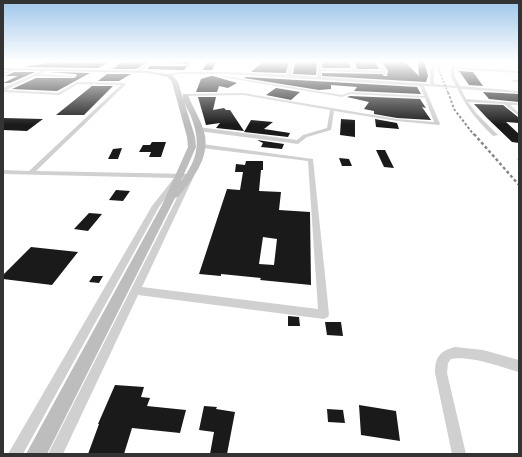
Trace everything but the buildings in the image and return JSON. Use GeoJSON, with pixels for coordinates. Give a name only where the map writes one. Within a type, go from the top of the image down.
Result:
{"type":"FeatureCollection","features":[{"type":"Feature","properties":{"kind":"main road"},"geometry":{"type":"LineString","coordinates":[[36,454],[167,205],[179,175],[189,156],[192,147],[191,136],[175,82]]}},
{"type":"Feature","properties":{"kind":"main road"},"geometry":{"type":"LineString","coordinates":[[167,205],[191,176],[200,156],[202,146],[198,129],[180,82]]}},
{"type":"Feature","properties":{"kind":"street"},"geometry":{"type":"LineString","coordinates":[[3,91],[20,82]]}},
{"type":"Feature","properties":{"kind":"street"},"geometry":{"type":"LineString","coordinates":[[255,82],[342,96],[350,93],[426,97]]}},
{"type":"Feature","properties":{"kind":"street"},"geometry":{"type":"LineString","coordinates":[[391,82],[519,92]]}},
{"type":"Feature","properties":{"kind":"street"},"geometry":{"type":"LineString","coordinates":[[456,82],[475,115],[495,135]]}},
{"type":"Feature","properties":{"kind":"street"},"geometry":{"type":"LineString","coordinates":[[3,91],[59,94],[77,83],[124,84],[31,172]]}},
{"type":"Feature","properties":{"kind":"street"},"geometry":{"type":"LineString","coordinates":[[185,95],[243,94],[332,110],[397,120],[437,124],[422,85]]}},
{"type":"Feature","properties":{"kind":"street"},"geometry":{"type":"LineString","coordinates":[[465,100],[519,104]]}},
{"type":"Feature","properties":{"kind":"street"},"geometry":{"type":"LineString","coordinates":[[504,103],[519,115]]}},
{"type":"Feature","properties":{"kind":"street"},"geometry":{"type":"LineString","coordinates":[[198,129],[298,142],[304,136],[328,129],[332,110]]}},
{"type":"Feature","properties":{"kind":"street"},"geometry":{"type":"LineString","coordinates":[[135,290],[324,314],[311,160],[202,146]]}},
{"type":"Feature","properties":{"kind":"street"},"geometry":{"type":"LineString","coordinates":[[3,172],[191,176],[55,454]]}},
{"type":"Feature","properties":{"kind":"street"},"geometry":{"type":"LineString","coordinates":[[15,454],[156,206],[179,175]]}},
{"type":"Feature","properties":{"kind":"street"},"geometry":{"type":"LineString","coordinates":[[459,454],[440,373],[442,360],[449,353],[461,352],[519,366]]}},
{"type":"Feature","properties":{"kind":"railway"},"geometry":{"type":"LineString","coordinates":[[444,82],[448,93]]}},
{"type":"Feature","properties":{"kind":"railway"},"geometry":{"type":"LineString","coordinates":[[448,92],[454,109],[474,135]]}},
{"type":"Feature","properties":{"kind":"railway"},"geometry":{"type":"LineString","coordinates":[[474,134],[519,185]]}}]}
